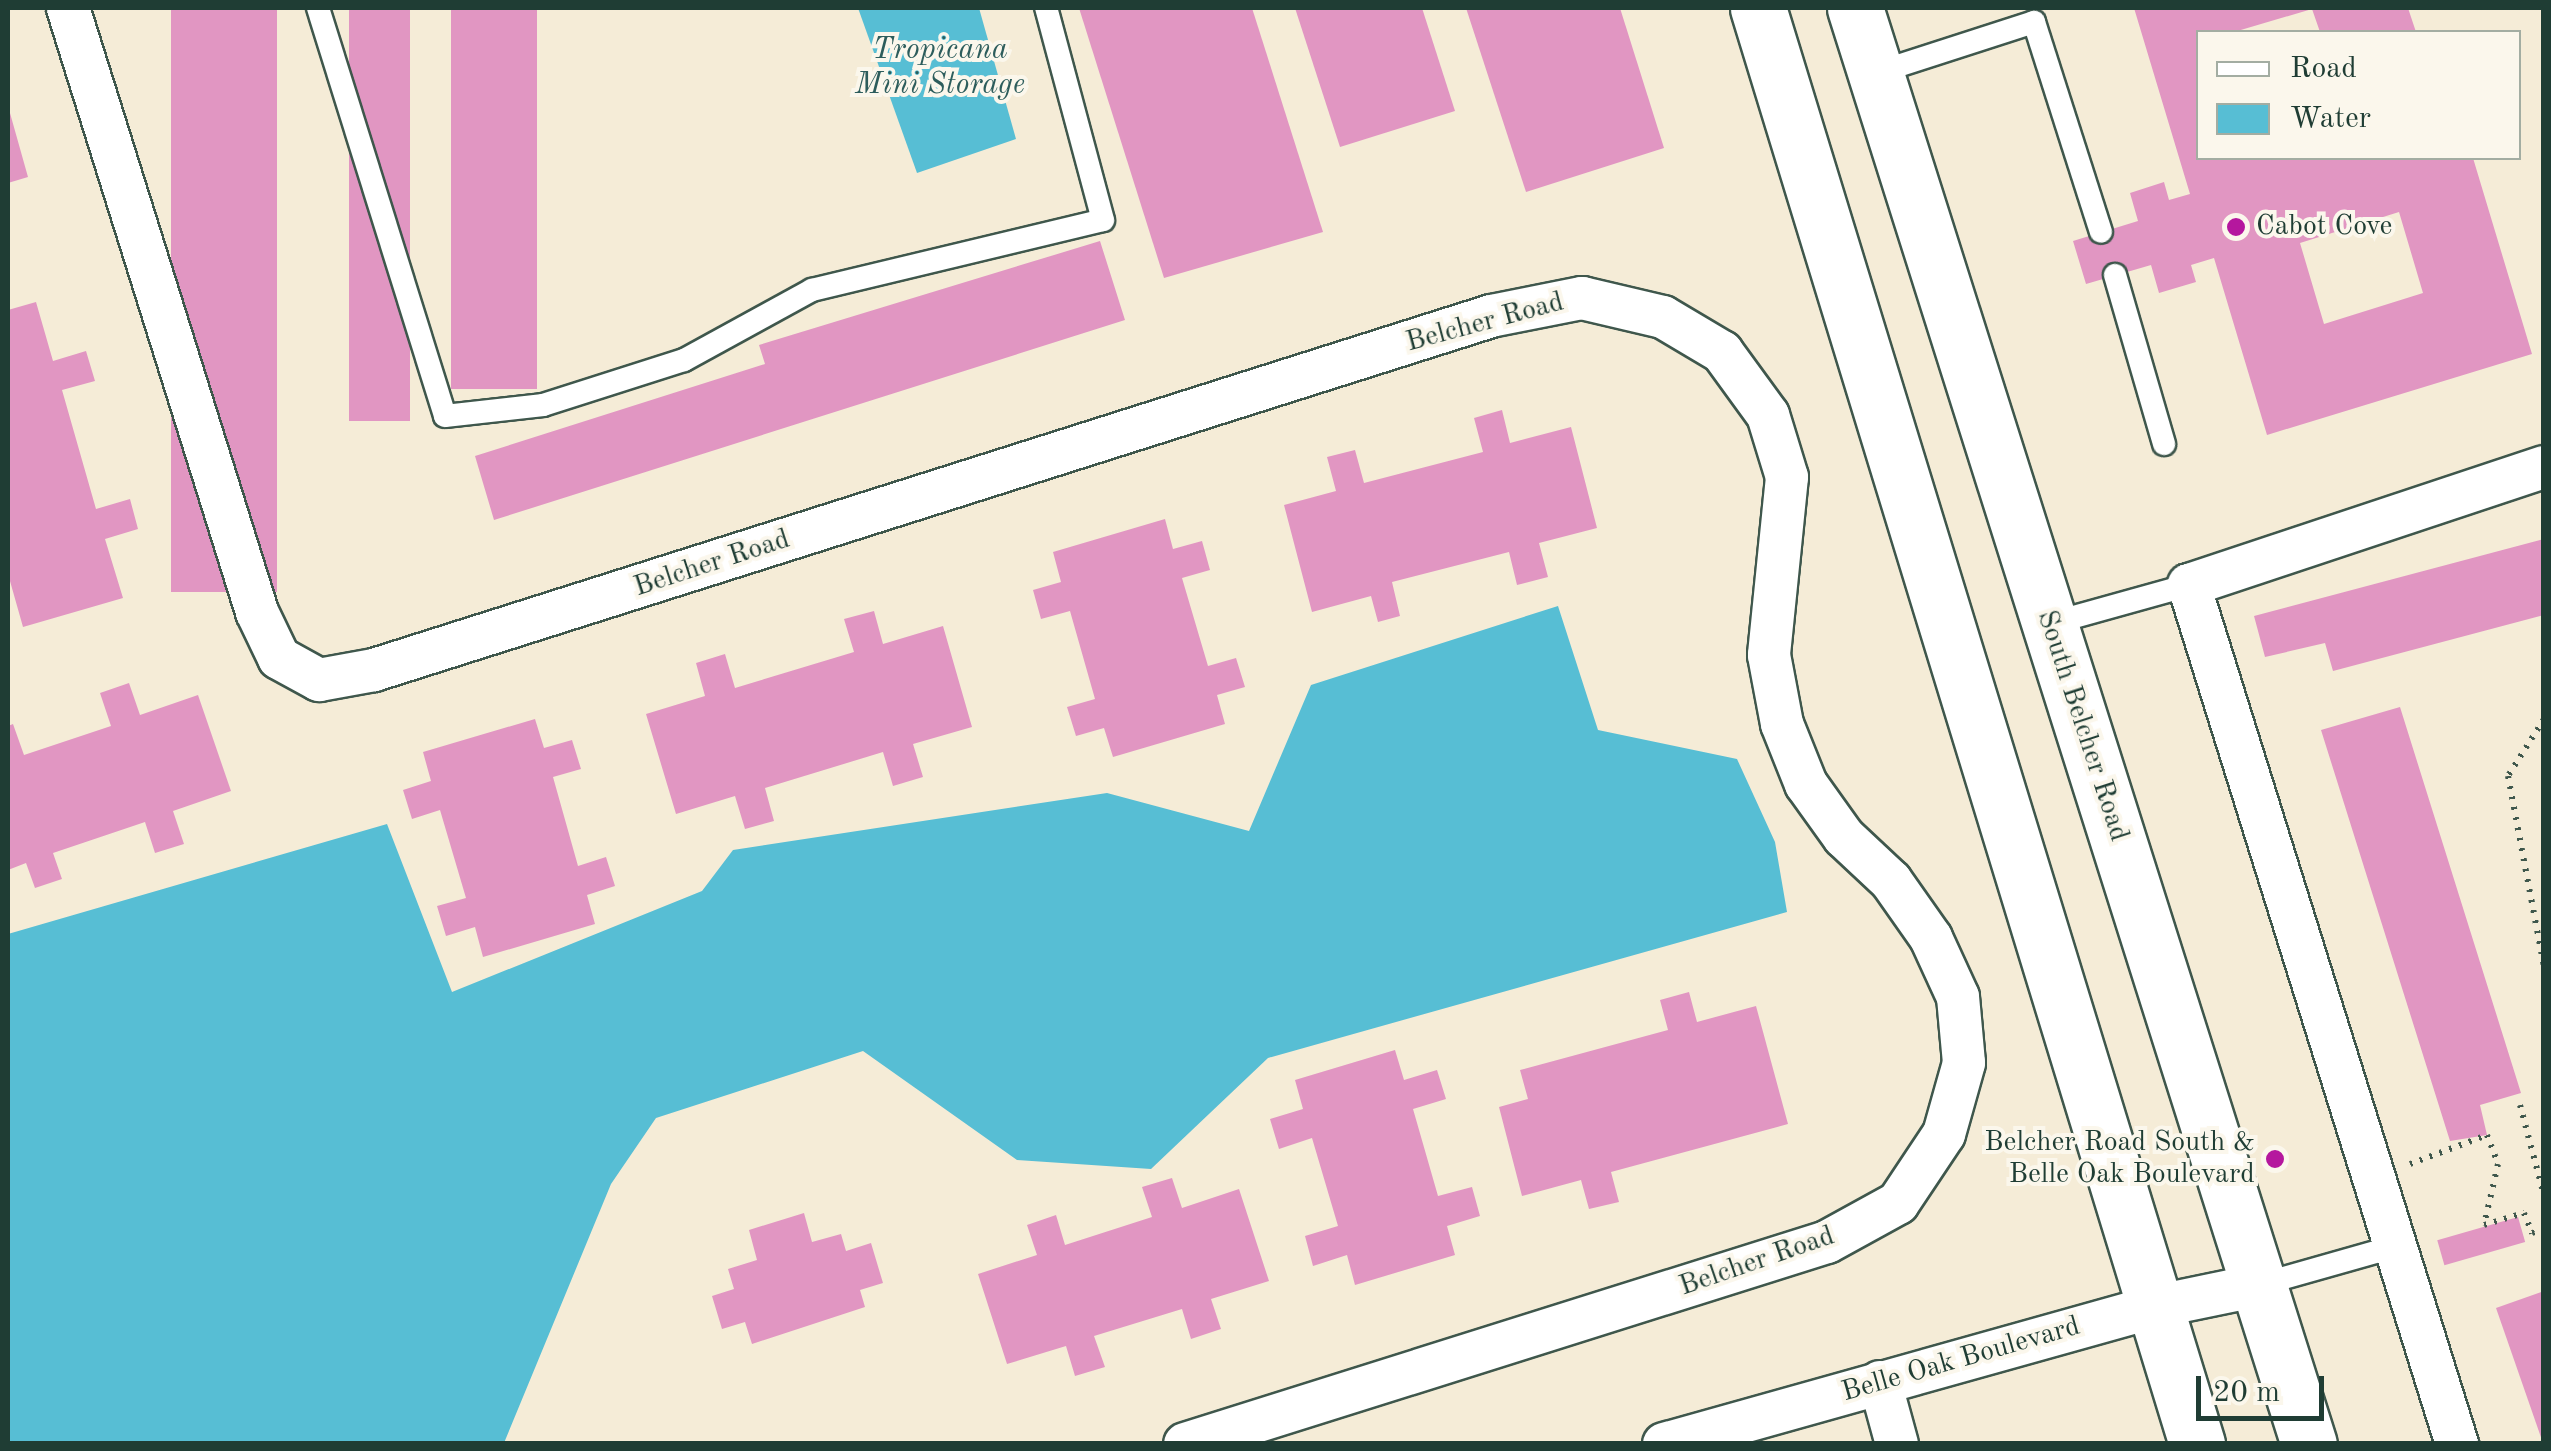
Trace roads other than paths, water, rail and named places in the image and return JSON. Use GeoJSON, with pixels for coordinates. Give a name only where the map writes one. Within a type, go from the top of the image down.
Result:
{"type":"FeatureCollection","features":[{"type":"Feature","properties":{"kind":"main road"},"geometry":{"type":"LineString","coordinates":[[1758,8],[2196,1444]]}},
{"type":"Feature","properties":{"kind":"main road","name":"South Belcher Road"},"geometry":{"type":"LineString","coordinates":[[1855,8],[2309,1444]]}},
{"type":"Feature","properties":{"kind":"street","name":"Belcher Road"},"geometry":{"type":"LineString","coordinates":[[68,8],[257,612],[279,658],[319,680],[374,670],[1492,316],[1582,298],[1663,317],[1722,352],[1768,415],[1787,477],[1770,656],[1782,724],[1806,784],[1844,837],[1891,881],[1930,938],[1958,998],[1964,1063],[1944,1134],[1898,1204],[1828,1242],[1185,1444]]}},
{"type":"Feature","properties":{"kind":"street"},"geometry":{"type":"LineString","coordinates":[[2456,1444],[2189,585],[2544,467]]}},
{"type":"Feature","properties":{"kind":"street","name":"Belle Oak Boulevard"},"geometry":{"type":"LineString","coordinates":[[1664,1444],[2153,1307],[2260,1285]]}},
{"type":"Feature","properties":{"kind":"street"},"geometry":{"type":"LineString","coordinates":[[1880,1382],[1897,1444]]}},
{"type":"Feature","properties":{"kind":"lane"},"geometry":{"type":"LineString","coordinates":[[318,8],[445,416],[544,405],[684,360],[812,290],[1104,220],[1046,8]]}},
{"type":"Feature","properties":{"kind":"lane"},"geometry":{"type":"LineString","coordinates":[[1876,74],[2033,14],[2101,232]]}},
{"type":"Feature","properties":{"kind":"lane"},"geometry":{"type":"LineString","coordinates":[[2115,276],[2164,444]]}},
{"type":"Feature","properties":{"kind":"lane"},"geometry":{"type":"LineString","coordinates":[[2049,624],[2189,585]]}},
{"type":"Feature","properties":{"kind":"lane"},"geometry":{"type":"LineString","coordinates":[[2260,1285],[2393,1247]]}},
{"type":"Feature","properties":{"kind":"water","name":"Tropicana Mini Storage"},"geometry":{"type":"Polygon","coordinates":[[[858,8],[979,8],[1016,139],[917,173],[858,8]]]}},
{"type":"Feature","properties":{"kind":"water"},"geometry":{"type":"Polygon","coordinates":[[[1558,606],[1598,730],[1737,759],[1775,842],[1787,912],[1268,1058],[1151,1169],[1017,1160],[863,1051],[656,1118],[611,1184],[504,1443],[8,1443],[8,934],[387,824],[452,992],[702,891],[733,850],[1107,793],[1249,831],[1311,685],[1558,606]]]}},
{"type":"Feature","properties":{"kind":"place","name":"Cabot Cove"},"geometry":{"type":"Point","coordinates":[2236,227]}},
{"type":"Feature","properties":{"kind":"place","name":"Belcher Road South & Belle Oak Boulevard"},"geometry":{"type":"Point","coordinates":[2275,1159]}}]}
